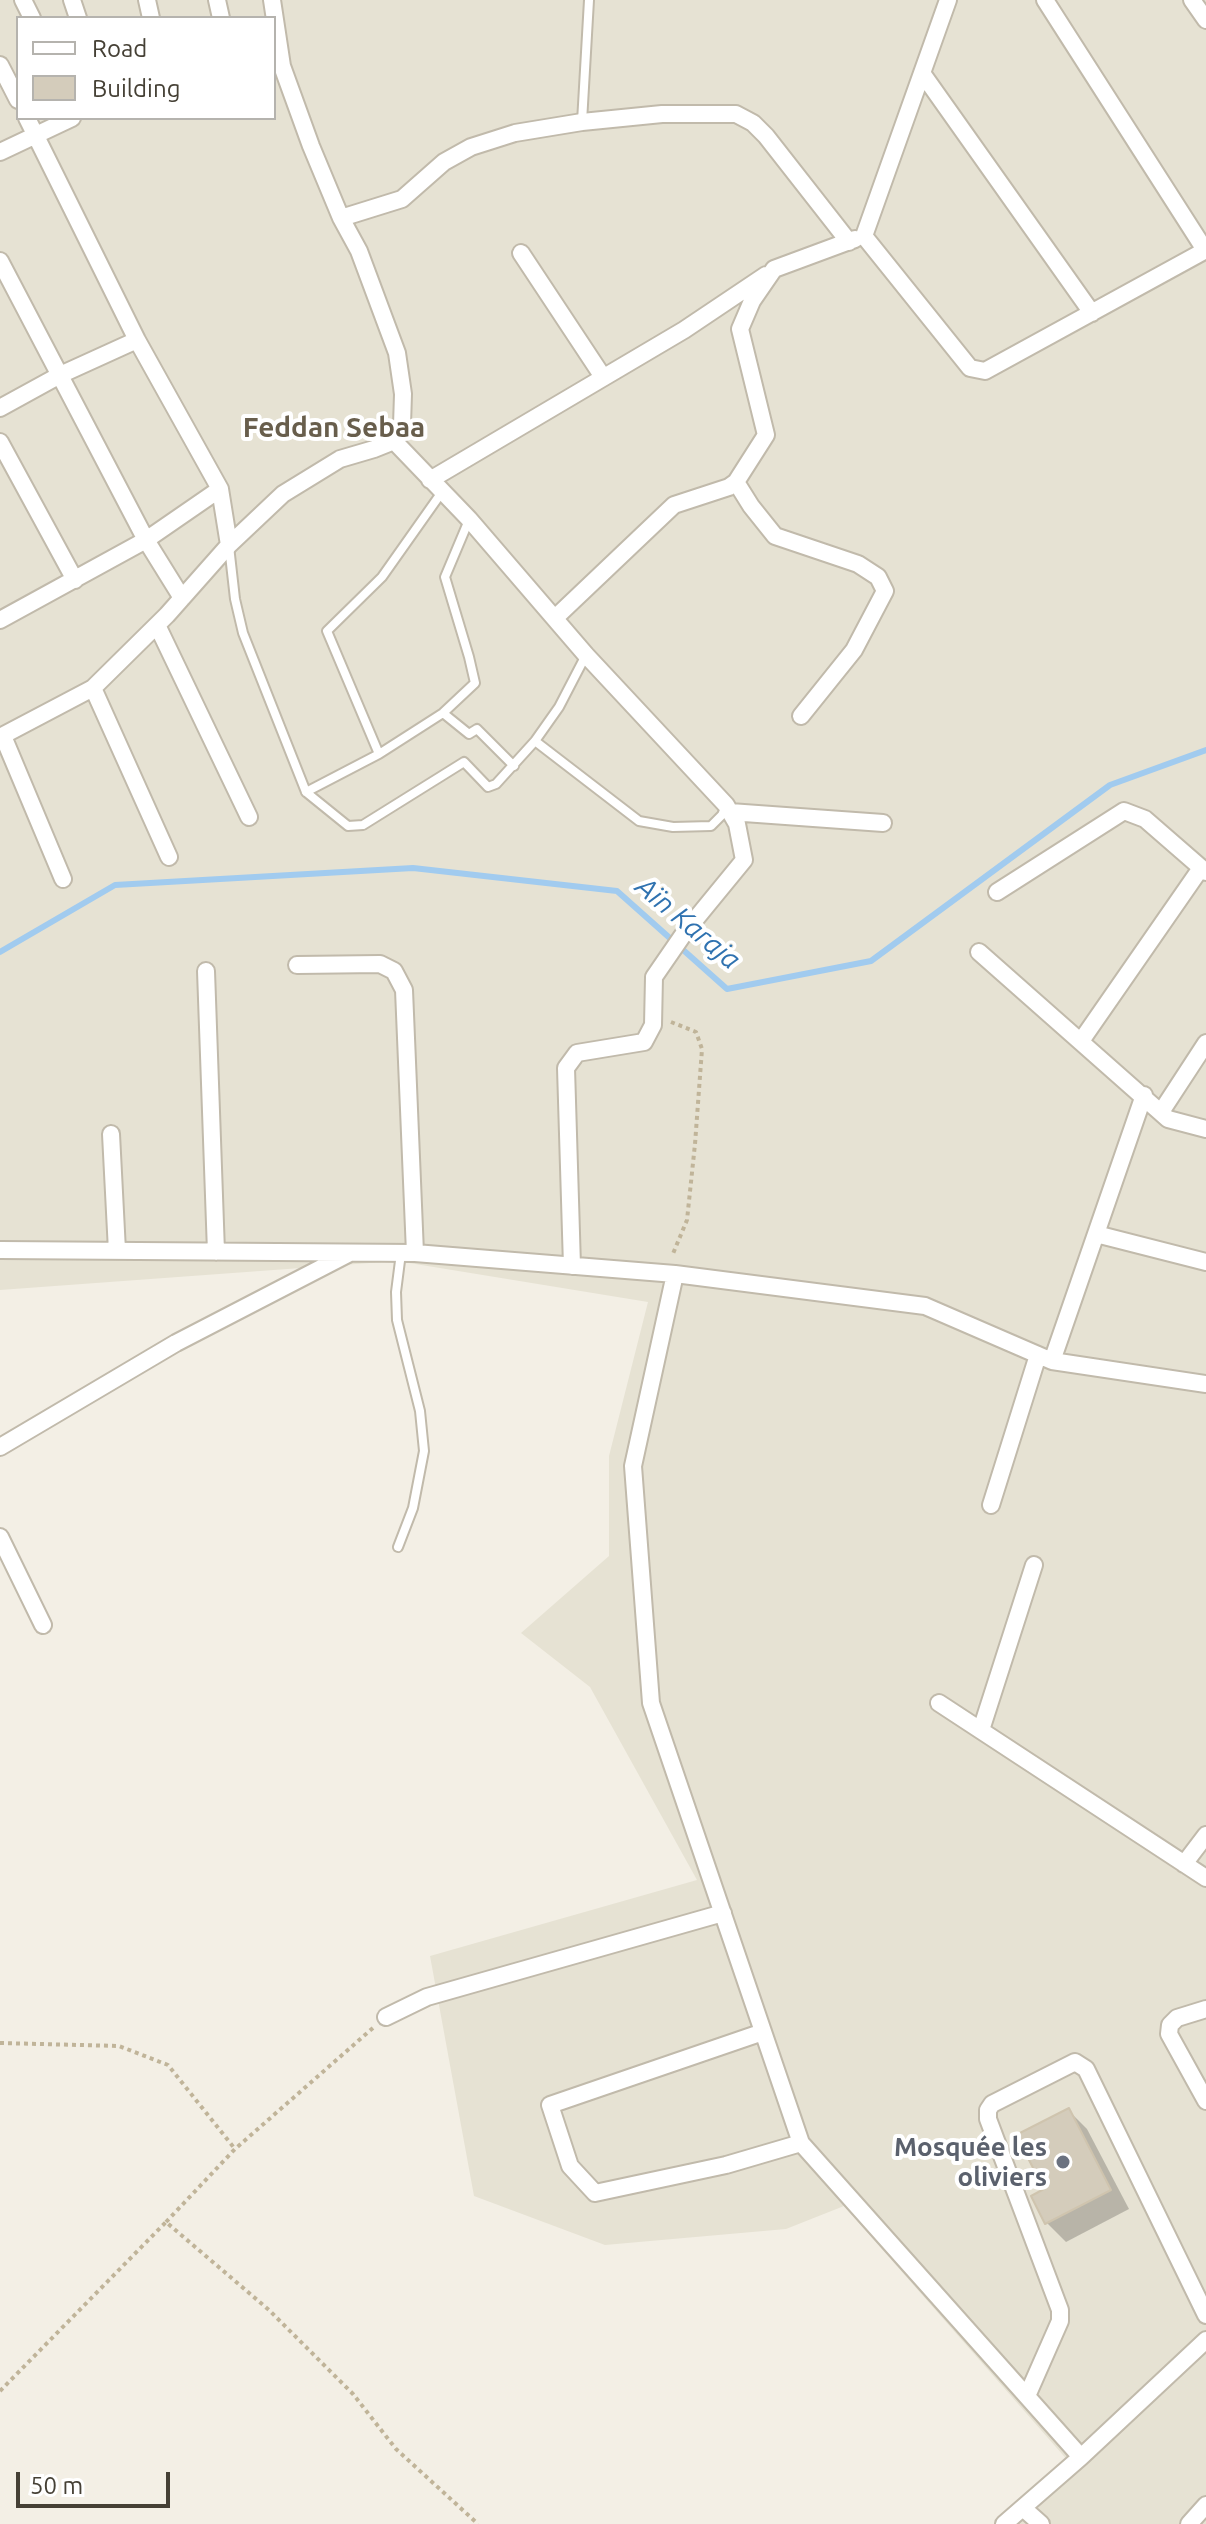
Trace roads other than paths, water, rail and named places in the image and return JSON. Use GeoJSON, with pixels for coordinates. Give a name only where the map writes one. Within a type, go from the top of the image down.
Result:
{"type":"FeatureCollection","features":[{"type":"Feature","properties":{"kind":"street"},"geometry":{"type":"LineString","coordinates":[[436,486],[603,377],[684,330],[774,269],[857,239],[948,0]]}},
{"type":"Feature","properties":{"kind":"street"},"geometry":{"type":"LineString","coordinates":[[341,218],[402,199],[444,162],[471,147],[515,133],[662,114],[736,114],[753,123],[766,136],[970,368],[985,371],[1206,250],[1045,0]]}},
{"type":"Feature","properties":{"kind":"street"},"geometry":{"type":"LineString","coordinates":[[1192,0],[1206,20]]}},
{"type":"Feature","properties":{"kind":"street"},"geometry":{"type":"LineString","coordinates":[[63,879],[1,736],[93,688],[157,625],[229,545],[283,494],[340,459],[394,441],[402,425],[403,394],[397,353],[359,251],[341,218],[278,67],[276,45]]}},
{"type":"Feature","properties":{"kind":"street"},"geometry":{"type":"LineString","coordinates":[[0,65],[16,96]]}},
{"type":"Feature","properties":{"kind":"street"},"geometry":{"type":"LineString","coordinates":[[922,73],[1092,313]]}},
{"type":"Feature","properties":{"kind":"street"},"geometry":{"type":"LineString","coordinates":[[0,152],[31,126],[62,120]]}},
{"type":"Feature","properties":{"kind":"street"},"geometry":{"type":"LineString","coordinates":[[31,126],[137,340],[220,489],[229,545]]}},
{"type":"Feature","properties":{"kind":"street"},"geometry":{"type":"LineString","coordinates":[[521,253],[603,377]]}},
{"type":"Feature","properties":{"kind":"street"},"geometry":{"type":"LineString","coordinates":[[0,261],[146,540],[182,598]]}},
{"type":"Feature","properties":{"kind":"street"},"geometry":{"type":"LineString","coordinates":[[555,618],[674,505],[736,482],[766,435],[740,329],[752,301],[774,269]]}},
{"type":"Feature","properties":{"kind":"street"},"geometry":{"type":"LineString","coordinates":[[0,408],[60,375],[137,340]]}},
{"type":"Feature","properties":{"kind":"street"},"geometry":{"type":"LineString","coordinates":[[394,441],[469,519],[586,655],[728,809],[737,824],[744,860],[658,969],[654,977],[653,1025],[644,1042],[577,1053],[566,1068],[572,1266]]}},
{"type":"Feature","properties":{"kind":"street"},"geometry":{"type":"LineString","coordinates":[[0,442],[75,580]]}},
{"type":"Feature","properties":{"kind":"street"},"geometry":{"type":"LineString","coordinates":[[736,482],[775,536],[858,564],[878,577],[885,591],[854,650],[801,716]]}},
{"type":"Feature","properties":{"kind":"street"},"geometry":{"type":"LineString","coordinates":[[0,620],[146,540],[220,489]]}},
{"type":"Feature","properties":{"kind":"street"},"geometry":{"type":"LineString","coordinates":[[157,625],[249,817]]}},
{"type":"Feature","properties":{"kind":"street"},"geometry":{"type":"LineString","coordinates":[[93,688],[169,857]]}},
{"type":"Feature","properties":{"kind":"street"},"geometry":{"type":"LineString","coordinates":[[728,809],[883,823]]}},
{"type":"Feature","properties":{"kind":"street"},"geometry":{"type":"LineString","coordinates":[[997,892],[1124,811],[1145,819],[1204,870],[1081,1041]]}},
{"type":"Feature","properties":{"kind":"street"},"geometry":{"type":"LineString","coordinates":[[979,952],[1168,1119],[1206,1129]]}},
{"type":"Feature","properties":{"kind":"street"},"geometry":{"type":"LineString","coordinates":[[297,965],[380,964],[394,971],[404,990],[408,1253]]}},
{"type":"Feature","properties":{"kind":"street"},"geometry":{"type":"LineString","coordinates":[[206,971],[216,1252]]}},
{"type":"Feature","properties":{"kind":"street"},"geometry":{"type":"LineString","coordinates":[[1161,1112],[1206,1043]]}},
{"type":"Feature","properties":{"kind":"street"},"geometry":{"type":"LineString","coordinates":[[991,1505],[1045,1358],[1096,1234],[1144,1095]]}},
{"type":"Feature","properties":{"kind":"street"},"geometry":{"type":"LineString","coordinates":[[111,1134],[117,1251]]}},
{"type":"Feature","properties":{"kind":"street"},"geometry":{"type":"LineString","coordinates":[[1096,1234],[1206,1262]]}},
{"type":"Feature","properties":{"kind":"street"},"geometry":{"type":"LineString","coordinates":[[0,1250],[408,1253],[670,1274],[925,1306],[1045,1358],[1206,1384]]}},
{"type":"Feature","properties":{"kind":"street"},"geometry":{"type":"LineString","coordinates":[[0,1447],[176,1343],[352,1253]]}},
{"type":"Feature","properties":{"kind":"street"},"geometry":{"type":"LineString","coordinates":[[670,1274],[633,1466],[651,1703],[801,2143],[1081,2457]]}},
{"type":"Feature","properties":{"kind":"street"},"geometry":{"type":"LineString","coordinates":[[0,1537],[43,1625]]}},
{"type":"Feature","properties":{"kind":"street"},"geometry":{"type":"LineString","coordinates":[[981,1730],[1034,1565]]}},
{"type":"Feature","properties":{"kind":"street"},"geometry":{"type":"LineString","coordinates":[[939,1703],[1206,1878]]}},
{"type":"Feature","properties":{"kind":"street"},"geometry":{"type":"LineString","coordinates":[[1184,1864],[1206,1835]]}},
{"type":"Feature","properties":{"kind":"street"},"geometry":{"type":"LineString","coordinates":[[386,2017],[427,1997],[723,1913]]}},
{"type":"Feature","properties":{"kind":"street"},"geometry":{"type":"LineString","coordinates":[[1206,2009],[1177,2018],[1170,2025],[1169,2034],[1206,2101]]}},
{"type":"Feature","properties":{"kind":"street"},"geometry":{"type":"LineString","coordinates":[[763,2032],[550,2105],[570,2166],[595,2193],[726,2165],[801,2143]]}},
{"type":"Feature","properties":{"kind":"street"},"geometry":{"type":"LineString","coordinates":[[1027,2396],[1060,2321],[1060,2310],[988,2119],[988,2110],[992,2104],[1075,2062],[1086,2069],[1206,2315]]}},
{"type":"Feature","properties":{"kind":"street"},"geometry":{"type":"LineString","coordinates":[[1004,2524],[1206,2340]]}},
{"type":"Feature","properties":{"kind":"street"},"geometry":{"type":"LineString","coordinates":[[1189,2524],[1206,2505]]}},
{"type":"Feature","properties":{"kind":"street"},"geometry":{"type":"LineString","coordinates":[[1023,2508],[1041,2524]]}},
{"type":"Feature","properties":{"kind":"lane"},"geometry":{"type":"LineString","coordinates":[[582,122],[589,0]]}},
{"type":"Feature","properties":{"kind":"lane"},"geometry":{"type":"LineString","coordinates":[[379,754],[327,631],[382,577],[436,486]]}},
{"type":"Feature","properties":{"kind":"lane"},"geometry":{"type":"LineString","coordinates":[[306,792],[379,754],[443,713],[475,683],[445,577],[469,519]]}},
{"type":"Feature","properties":{"kind":"lane"},"geometry":{"type":"LineString","coordinates":[[229,545],[235,599],[243,633],[306,792],[348,826],[363,825],[464,762],[488,787],[496,784],[535,741],[559,707],[586,655]]}},
{"type":"Feature","properties":{"kind":"lane"},"geometry":{"type":"LineString","coordinates":[[443,713],[469,734],[477,729],[514,766]]}},
{"type":"Feature","properties":{"kind":"lane"},"geometry":{"type":"LineString","coordinates":[[535,741],[639,821],[673,827],[711,826],[728,809]]}},
{"type":"Feature","properties":{"kind":"lane"},"geometry":{"type":"LineString","coordinates":[[398,1547],[413,1508],[424,1451],[420,1411],[397,1320],[396,1292],[408,1253]]}},
{"type":"Feature","properties":{"kind":"waterway","name":"Aïn Karaja"},"geometry":{"type":"LineString","coordinates":[[0,952],[115,885],[413,868],[617,891],[727,989],[871,961],[1110,785],[1206,750]]}},
{"type":"Feature","properties":{"kind":"place","name":"Mosquée les oliviers"},"geometry":{"type":"Point","coordinates":[1063,2162]}},
{"type":"Feature","properties":{"kind":"district","name":"Feddan Sebaa"},"geometry":{"type":"Point","coordinates":[334,428]}}]}
